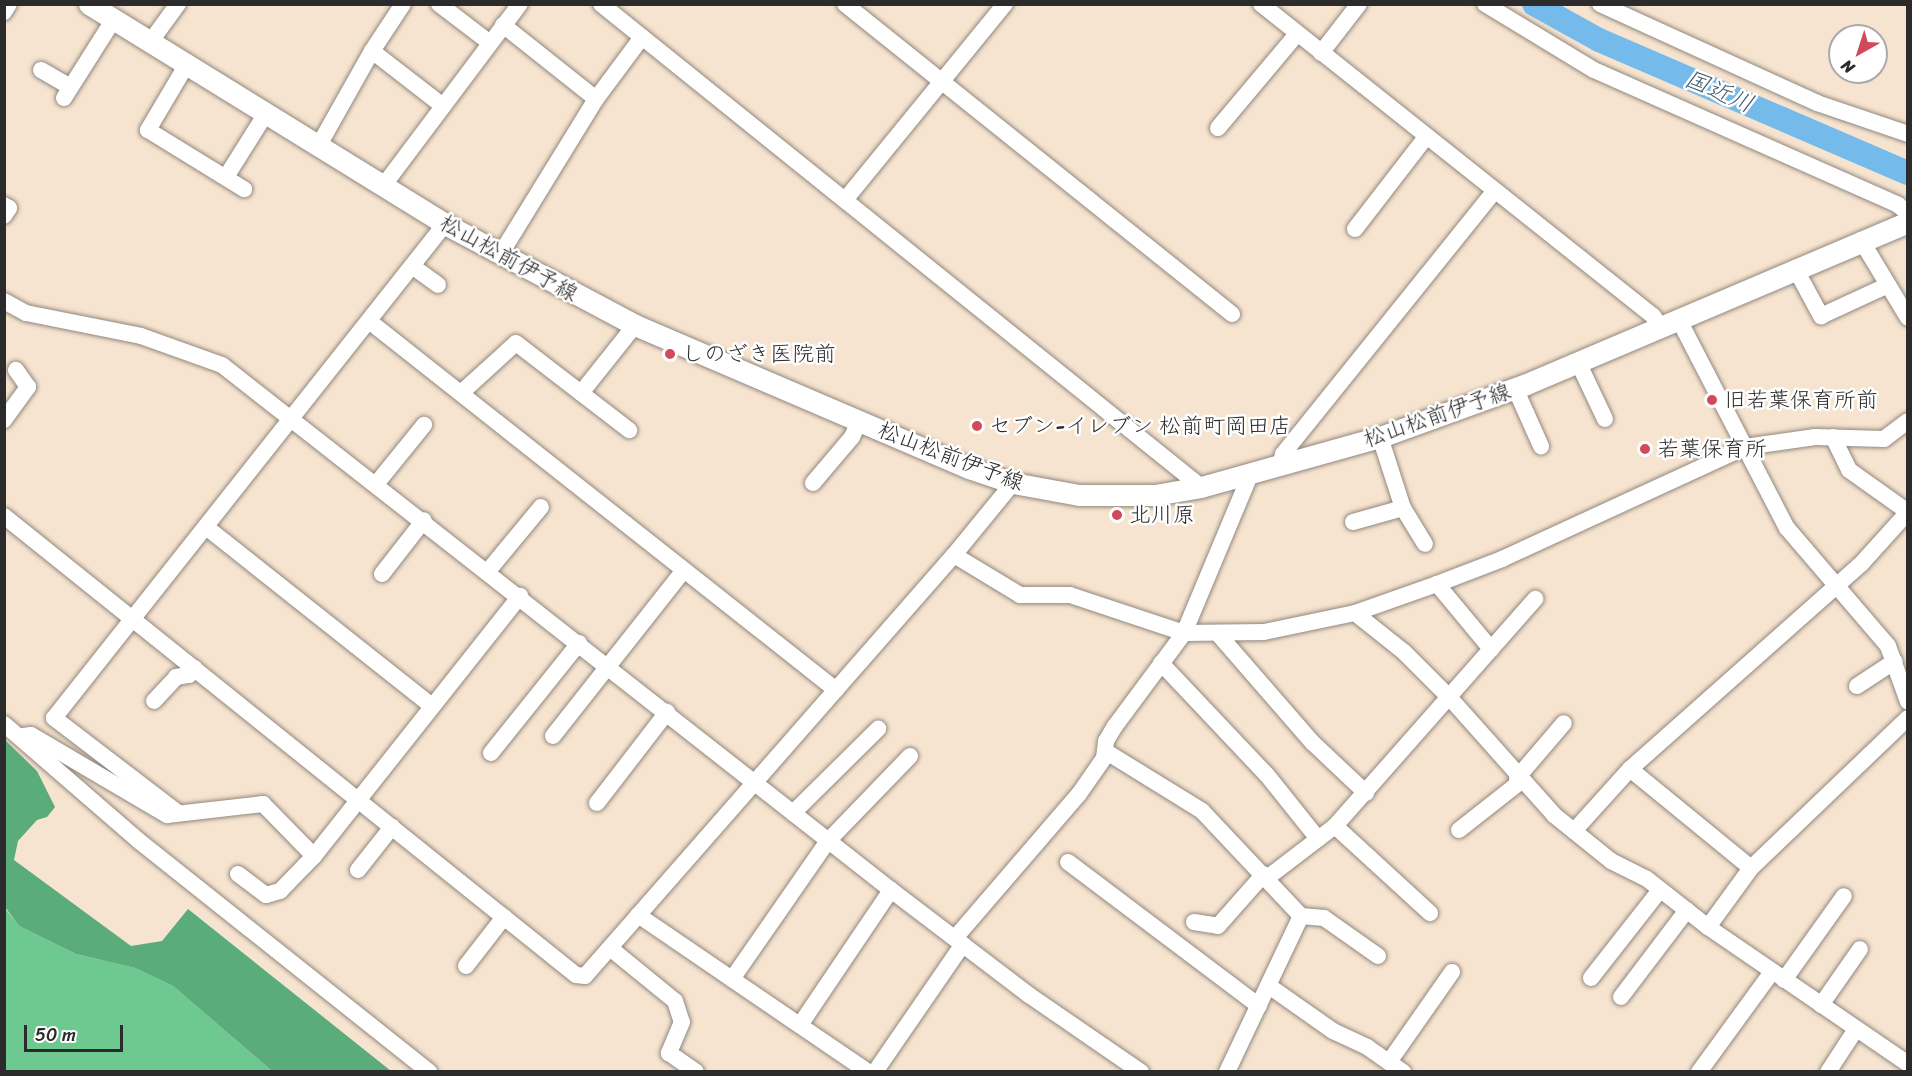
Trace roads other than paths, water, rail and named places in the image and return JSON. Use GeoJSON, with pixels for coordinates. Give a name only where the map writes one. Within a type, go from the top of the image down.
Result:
{"type":"FeatureCollection","features":[{"type":"Feature","properties":{"kind":"main road","name":"松山松前伊予線"},"geometry":{"type":"LineString","coordinates":[[89,4],[445,224],[634,325],[859,421],[1013,483],[1068,493],[1116,496],[1155,495],[1201,487],[1380,436],[1515,388],[1908,222]]}},
{"type":"Feature","properties":{"kind":"street"},"geometry":{"type":"LineString","coordinates":[[4,12],[9,4]]}},
{"type":"Feature","properties":{"kind":"street"},"geometry":{"type":"LineString","coordinates":[[151,41],[178,4]]}},
{"type":"Feature","properties":{"kind":"street"},"geometry":{"type":"LineString","coordinates":[[319,145],[372,51],[404,4]]}},
{"type":"Feature","properties":{"kind":"street"},"geometry":{"type":"LineString","coordinates":[[440,4],[490,43]]}},
{"type":"Feature","properties":{"kind":"street"},"geometry":{"type":"LineString","coordinates":[[384,185],[520,4]]}},
{"type":"Feature","properties":{"kind":"street"},"geometry":{"type":"LineString","coordinates":[[601,4],[1201,487]]}},
{"type":"Feature","properties":{"kind":"street"},"geometry":{"type":"LineString","coordinates":[[845,4],[1232,314]]}},
{"type":"Feature","properties":{"kind":"street"},"geometry":{"type":"LineString","coordinates":[[845,200],[1005,4]]}},
{"type":"Feature","properties":{"kind":"street"},"geometry":{"type":"LineString","coordinates":[[1261,4],[1494,192],[1653,316],[1670,323],[1745,447],[1787,528],[1888,646],[1908,702]]}},
{"type":"Feature","properties":{"kind":"street"},"geometry":{"type":"LineString","coordinates":[[1322,53],[1359,4]]}},
{"type":"Feature","properties":{"kind":"street"},"geometry":{"type":"LineString","coordinates":[[1485,4],[1594,70],[1898,205],[1908,213]]}},
{"type":"Feature","properties":{"kind":"street"},"geometry":{"type":"LineString","coordinates":[[1600,4],[1817,103],[1908,134]]}},
{"type":"Feature","properties":{"kind":"street"},"geometry":{"type":"LineString","coordinates":[[41,70],[67,93],[114,19]]}},
{"type":"Feature","properties":{"kind":"street"},"geometry":{"type":"LineString","coordinates":[[503,25],[596,99]]}},
{"type":"Feature","properties":{"kind":"street"},"geometry":{"type":"LineString","coordinates":[[1218,128],[1297,33]]}},
{"type":"Feature","properties":{"kind":"street"},"geometry":{"type":"LineString","coordinates":[[500,255],[596,99],[642,37]]}},
{"type":"Feature","properties":{"kind":"street"},"geometry":{"type":"LineString","coordinates":[[372,51],[443,106]]}},
{"type":"Feature","properties":{"kind":"street"},"geometry":{"type":"LineString","coordinates":[[187,64],[148,130],[244,189]]}},
{"type":"Feature","properties":{"kind":"street"},"geometry":{"type":"LineString","coordinates":[[226,177],[267,112]]}},
{"type":"Feature","properties":{"kind":"street"},"geometry":{"type":"LineString","coordinates":[[1355,229],[1426,137]]}},
{"type":"Feature","properties":{"kind":"street"},"geometry":{"type":"LineString","coordinates":[[1280,466],[1283,454],[1494,192]]}},
{"type":"Feature","properties":{"kind":"street"},"geometry":{"type":"LineString","coordinates":[[4,206],[9,208],[4,216]]}},
{"type":"Feature","properties":{"kind":"street"},"geometry":{"type":"LineString","coordinates":[[177,812],[54,718],[445,224]]}},
{"type":"Feature","properties":{"kind":"street"},"geometry":{"type":"LineString","coordinates":[[1861,240],[1908,318]]}},
{"type":"Feature","properties":{"kind":"street"},"geometry":{"type":"LineString","coordinates":[[412,266],[438,285]]}},
{"type":"Feature","properties":{"kind":"street"},"geometry":{"type":"LineString","coordinates":[[1795,268],[1821,316],[1888,285]]}},
{"type":"Feature","properties":{"kind":"street"},"geometry":{"type":"LineString","coordinates":[[4,301],[43,318],[141,336],[204,356],[222,365],[377,483],[891,890],[1029,995],[1141,1071]]}},
{"type":"Feature","properties":{"kind":"street"},"geometry":{"type":"LineString","coordinates":[[369,321],[836,690]]}},
{"type":"Feature","properties":{"kind":"street"},"geometry":{"type":"LineString","coordinates":[[581,393],[634,325]]}},
{"type":"Feature","properties":{"kind":"street"},"geometry":{"type":"LineString","coordinates":[[461,393],[516,344],[629,430]]}},
{"type":"Feature","properties":{"kind":"street"},"geometry":{"type":"LineString","coordinates":[[1578,362],[1605,418]]}},
{"type":"Feature","properties":{"kind":"street"},"geometry":{"type":"LineString","coordinates":[[4,420],[28,387],[16,370]]}},
{"type":"Feature","properties":{"kind":"street"},"geometry":{"type":"LineString","coordinates":[[1515,388],[1541,446]]}},
{"type":"Feature","properties":{"kind":"street"},"geometry":{"type":"LineString","coordinates":[[954,555],[1011,592],[1070,595],[1184,633],[1219,635],[1264,632],[1355,613],[1502,559],[1745,447],[1833,437],[1884,440],[1908,420]]}},
{"type":"Feature","properties":{"kind":"street"},"geometry":{"type":"LineString","coordinates":[[813,483],[852,437],[859,421]]}},
{"type":"Feature","properties":{"kind":"street"},"geometry":{"type":"LineString","coordinates":[[377,483],[424,425]]}},
{"type":"Feature","properties":{"kind":"street"},"geometry":{"type":"LineString","coordinates":[[1380,436],[1403,508],[1425,544]]}},
{"type":"Feature","properties":{"kind":"street"},"geometry":{"type":"LineString","coordinates":[[1574,831],[1630,769],[1836,587],[1907,512],[1849,470],[1833,437]]}},
{"type":"Feature","properties":{"kind":"street"},"geometry":{"type":"LineString","coordinates":[[875,1071],[959,941],[1079,794],[1104,758],[1110,734],[1184,633],[1250,474]]}},
{"type":"Feature","properties":{"kind":"street"},"geometry":{"type":"LineString","coordinates":[[4,516],[576,975],[585,976],[954,555],[1013,483]]}},
{"type":"Feature","properties":{"kind":"street"},"geometry":{"type":"LineString","coordinates":[[488,571],[541,507]]}},
{"type":"Feature","properties":{"kind":"street"},"geometry":{"type":"LineString","coordinates":[[1353,522],[1403,508]]}},
{"type":"Feature","properties":{"kind":"street"},"geometry":{"type":"LineString","coordinates":[[382,574],[424,520]]}},
{"type":"Feature","properties":{"kind":"street"},"geometry":{"type":"LineString","coordinates":[[206,527],[432,706]]}},
{"type":"Feature","properties":{"kind":"street"},"geometry":{"type":"LineString","coordinates":[[552,736],[684,570]]}},
{"type":"Feature","properties":{"kind":"street"},"geometry":{"type":"LineString","coordinates":[[1437,584],[1491,649]]}},
{"type":"Feature","properties":{"kind":"street"},"geometry":{"type":"LineString","coordinates":[[238,874],[266,895],[274,895],[315,856],[520,596]]}},
{"type":"Feature","properties":{"kind":"street"},"geometry":{"type":"LineString","coordinates":[[1194,922],[1218,926],[1265,876],[1335,826],[1535,598]]}},
{"type":"Feature","properties":{"kind":"street"},"geometry":{"type":"LineString","coordinates":[[1355,613],[1404,652],[1449,697],[1519,780],[1574,831],[1611,861],[1660,890],[1708,927],[1908,1064]]}},
{"type":"Feature","properties":{"kind":"street"},"geometry":{"type":"LineString","coordinates":[[1219,635],[1313,743],[1366,793]]}},
{"type":"Feature","properties":{"kind":"street"},"geometry":{"type":"LineString","coordinates":[[491,753],[579,643]]}},
{"type":"Feature","properties":{"kind":"street"},"geometry":{"type":"LineString","coordinates":[[1857,686],[1895,661]]}},
{"type":"Feature","properties":{"kind":"street"},"geometry":{"type":"LineString","coordinates":[[1161,663],[1267,775],[1318,839]]}},
{"type":"Feature","properties":{"kind":"street"},"geometry":{"type":"LineString","coordinates":[[154,702],[176,677],[189,675],[195,668]]}},
{"type":"Feature","properties":{"kind":"street"},"geometry":{"type":"LineString","coordinates":[[597,803],[667,712]]}},
{"type":"Feature","properties":{"kind":"street"},"geometry":{"type":"LineString","coordinates":[[1708,927],[1752,868],[1908,718]]}},
{"type":"Feature","properties":{"kind":"street"},"geometry":{"type":"LineString","coordinates":[[1459,830],[1519,780],[1564,723]]}},
{"type":"Feature","properties":{"kind":"street"},"geometry":{"type":"LineString","coordinates":[[4,724],[139,841],[429,1071]]}},
{"type":"Feature","properties":{"kind":"street"},"geometry":{"type":"LineString","coordinates":[[793,813],[878,729]]}},
{"type":"Feature","properties":{"kind":"street"},"geometry":{"type":"LineString","coordinates":[[19,737],[31,735],[167,815],[177,812],[263,804],[273,809],[315,856]]}},
{"type":"Feature","properties":{"kind":"street"},"geometry":{"type":"LineString","coordinates":[[1105,751],[1202,811],[1301,916],[1324,918],[1378,956]]}},
{"type":"Feature","properties":{"kind":"street"},"geometry":{"type":"LineString","coordinates":[[732,979],[828,841],[910,756]]}},
{"type":"Feature","properties":{"kind":"street"},"geometry":{"type":"LineString","coordinates":[[1630,769],[1752,868]]}},
{"type":"Feature","properties":{"kind":"street"},"geometry":{"type":"LineString","coordinates":[[1335,826],[1430,914]]}},
{"type":"Feature","properties":{"kind":"street"},"geometry":{"type":"LineString","coordinates":[[357,870],[392,827]]}},
{"type":"Feature","properties":{"kind":"street"},"geometry":{"type":"LineString","coordinates":[[1068,862],[1259,1006]]}},
{"type":"Feature","properties":{"kind":"street"},"geometry":{"type":"LineString","coordinates":[[800,1025],[891,890]]}},
{"type":"Feature","properties":{"kind":"street"},"geometry":{"type":"LineString","coordinates":[[1591,978],[1660,890]]}},
{"type":"Feature","properties":{"kind":"street"},"geometry":{"type":"LineString","coordinates":[[1699,1071],[1844,896]]}},
{"type":"Feature","properties":{"kind":"street"},"geometry":{"type":"LineString","coordinates":[[1621,997],[1687,910]]}},
{"type":"Feature","properties":{"kind":"street"},"geometry":{"type":"LineString","coordinates":[[638,915],[868,1071]]}},
{"type":"Feature","properties":{"kind":"street"},"geometry":{"type":"LineString","coordinates":[[1227,1071],[1301,916]]}},
{"type":"Feature","properties":{"kind":"street"},"geometry":{"type":"LineString","coordinates":[[466,966],[504,917]]}},
{"type":"Feature","properties":{"kind":"street"},"geometry":{"type":"LineString","coordinates":[[610,948],[675,1001],[682,1023],[669,1053],[696,1071]]}},
{"type":"Feature","properties":{"kind":"street"},"geometry":{"type":"LineString","coordinates":[[1821,1005],[1860,950]]}},
{"type":"Feature","properties":{"kind":"street"},"geometry":{"type":"LineString","coordinates":[[1269,987],[1333,1031],[1396,1067],[1452,972]]}},
{"type":"Feature","properties":{"kind":"street"},"geometry":{"type":"LineString","coordinates":[[1828,1071],[1856,1029]]}},
{"type":"Feature","properties":{"kind":"waterway","name":"国近川"},"geometry":{"type":"LineString","coordinates":[[1534,4],[1599,40],[1908,173]]}},
{"type":"Feature","properties":{"kind":"place","name":"しのざき医院前"},"geometry":{"type":"Point","coordinates":[670,354]}},
{"type":"Feature","properties":{"kind":"place","name":"旧若葉保育所前"},"geometry":{"type":"Point","coordinates":[1712,400]}},
{"type":"Feature","properties":{"kind":"place","name":"セブン-イレブン 松前町岡田店"},"geometry":{"type":"Point","coordinates":[977,426]}},
{"type":"Feature","properties":{"kind":"place","name":"若葉保育所"},"geometry":{"type":"Point","coordinates":[1645,449]}},
{"type":"Feature","properties":{"kind":"place","name":"北川原"},"geometry":{"type":"Point","coordinates":[1117,515]}}]}
